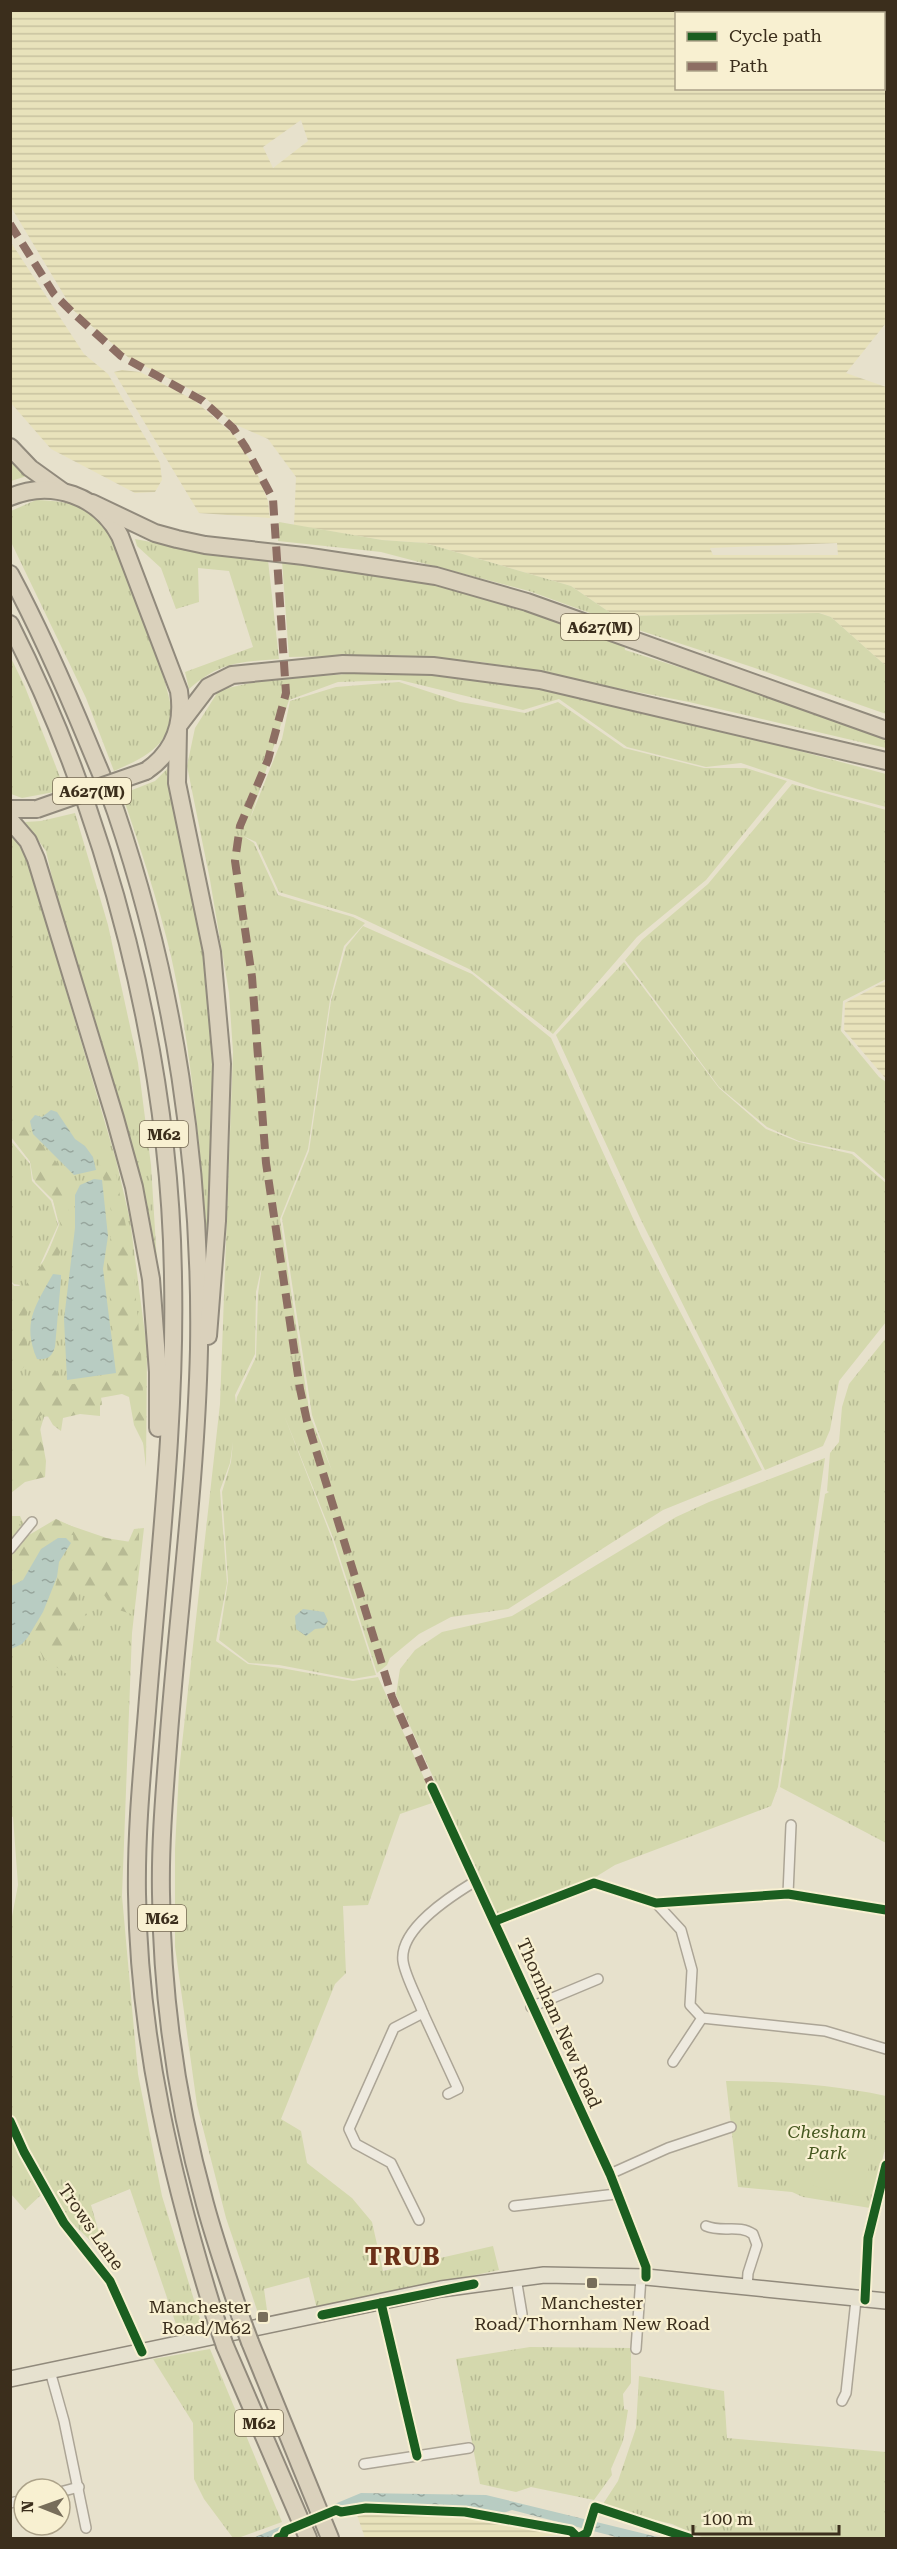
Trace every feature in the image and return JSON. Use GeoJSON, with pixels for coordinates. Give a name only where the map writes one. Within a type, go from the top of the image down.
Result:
{"type":"FeatureCollection","features":[{"type":"Feature","properties":{"kind":"highway"},"geometry":{"type":"LineString","coordinates":[[10,447],[30,468],[64,492]]}},
{"type":"Feature","properties":{"kind":"highway","name":"A627(M)"},"geometry":{"type":"LineString","coordinates":[[14,496],[42,490],[64,492],[155,533],[206,545],[304,556],[436,576],[527,602],[886,730]]}},
{"type":"Feature","properties":{"kind":"highway","name":"A627(M)"},"geometry":{"type":"LineString","coordinates":[[92,503],[113,523],[124,543],[178,691],[179,727]]}},
{"type":"Feature","properties":{"kind":"highway","name":"M62"},"geometry":{"type":"LineString","coordinates":[[10,574],[50,654],[115,810],[153,942],[168,1008],[184,1095],[198,1258],[199,1347],[190,1512]]}},
{"type":"Feature","properties":{"kind":"highway","name":"M62"},"geometry":{"type":"LineString","coordinates":[[10,624],[31,664],[73,766],[102,851],[143,1008],[163,1124],[174,1275],[171,1396],[138,1821],[137,1895],[141,1968],[150,2056],[162,2121],[183,2210],[216,2320],[225,2346],[308,2538]]}},
{"type":"Feature","properties":{"kind":"highway","name":"A627(M)"},"geometry":{"type":"LineString","coordinates":[[10,809],[37,809],[146,771],[169,749],[179,727],[198,699],[216,681],[232,675],[261,671],[343,664],[433,666],[540,680],[886,761]]}},
{"type":"Feature","properties":{"kind":"highway","name":"M62"},"geometry":{"type":"LineString","coordinates":[[179,727],[177,783],[212,952],[222,1064],[217,1221],[202,1423],[175,1658],[162,1825],[161,1894],[164,1969],[173,2055],[205,2204],[250,2342],[329,2536]]}},
{"type":"Feature","properties":{"kind":"highway","name":"M62"},"geometry":{"type":"LineString","coordinates":[[10,820],[28,841],[36,859],[97,1056],[126,1157],[151,1279],[158,1372],[154,1623]]}},
{"type":"Feature","properties":{"kind":"main road"},"geometry":{"type":"LineString","coordinates":[[10,2379],[441,2289],[516,2278],[571,2274],[643,2277],[886,2301]]}},
{"type":"Feature","properties":{"kind":"street"},"geometry":{"type":"LineString","coordinates":[[10,1549],[32,1522]]}},
{"type":"Feature","properties":{"kind":"street","name":"Thornham New Road"},"geometry":{"type":"LineString","coordinates":[[432,1787],[474,1882],[495,1921],[531,2007],[610,2174],[646,2267],[636,2349]]}},
{"type":"Feature","properties":{"kind":"street"},"geometry":{"type":"LineString","coordinates":[[788,1894],[791,1825]]}},
{"type":"Feature","properties":{"kind":"street"},"geometry":{"type":"LineString","coordinates":[[448,2094],[458,2089],[423,2013],[403,1961],[408,1938],[441,1902],[474,1882]]}},
{"type":"Feature","properties":{"kind":"street"},"geometry":{"type":"LineString","coordinates":[[495,1921],[594,1883],[656,1903],[788,1894],[886,1910]]}},
{"type":"Feature","properties":{"kind":"street"},"geometry":{"type":"LineString","coordinates":[[656,1903],[681,1930],[692,1970],[690,2005],[702,2018],[825,2031],[886,2049]]}},
{"type":"Feature","properties":{"kind":"street"},"geometry":{"type":"LineString","coordinates":[[531,2007],[598,1979]]}},
{"type":"Feature","properties":{"kind":"street"},"geometry":{"type":"LineString","coordinates":[[419,2220],[391,2163],[356,2144],[349,2129],[394,2028],[423,2013]]}},
{"type":"Feature","properties":{"kind":"street"},"geometry":{"type":"LineString","coordinates":[[673,2062],[702,2018]]}},
{"type":"Feature","properties":{"kind":"street","name":"Trows Lane"},"geometry":{"type":"LineString","coordinates":[[10,2121],[24,2152],[64,2223],[110,2281],[142,2352]]}},
{"type":"Feature","properties":{"kind":"street"},"geometry":{"type":"LineString","coordinates":[[610,2174],[668,2148],[731,2127]]}},
{"type":"Feature","properties":{"kind":"street"},"geometry":{"type":"LineString","coordinates":[[842,2401],[846,2393],[868,2238],[886,2164]]}},
{"type":"Feature","properties":{"kind":"street"},"geometry":{"type":"LineString","coordinates":[[514,2206],[616,2194]]}},
{"type":"Feature","properties":{"kind":"street"},"geometry":{"type":"LineString","coordinates":[[706,2226],[723,2231],[742,2229],[753,2234],[756,2240],[756,2252],[748,2273],[747,2288]]}},
{"type":"Feature","properties":{"kind":"street"},"geometry":{"type":"LineString","coordinates":[[723,2231],[724,2242]]}},
{"type":"Feature","properties":{"kind":"street"},"geometry":{"type":"LineString","coordinates":[[516,2278],[522,2314]]}},
{"type":"Feature","properties":{"kind":"street"},"geometry":{"type":"LineString","coordinates":[[381,2303],[417,2456]]}},
{"type":"Feature","properties":{"kind":"street"},"geometry":{"type":"LineString","coordinates":[[50,2371],[79,2487],[86,2528]]}},
{"type":"Feature","properties":{"kind":"street"},"geometry":{"type":"LineString","coordinates":[[364,2464],[469,2448]]}},
{"type":"Feature","properties":{"kind":"street"},"geometry":{"type":"LineString","coordinates":[[72,2489],[79,2487]]}},
{"type":"Feature","properties":{"kind":"shaded area"},"geometry":{"type":"Polygon","coordinates":[[[10,11],[886,11],[886,323],[846,373],[886,387],[886,666],[831,617],[820,613],[615,616],[571,586],[425,543],[382,540],[294,525],[296,477],[268,439],[234,424],[203,396],[129,358],[73,310],[11,207],[10,11]],[[301,120],[263,147],[273,168],[308,141],[301,120]],[[837,543],[710,548],[713,555],[838,555],[837,543]]]}},
{"type":"Feature","properties":{"kind":"shaded area"},"geometry":{"type":"Polygon","coordinates":[[[10,241],[84,354],[108,374],[160,463],[162,480],[155,492],[135,493],[51,449],[11,403],[10,241]]]}},
{"type":"Feature","properties":{"kind":"shaded area"},"geometry":{"type":"Polygon","coordinates":[[[122,370],[140,372],[194,400],[234,435],[255,468],[268,501],[270,518],[199,513],[114,372],[122,370]]]}},
{"type":"Feature","properties":{"kind":"shaded area"},"geometry":{"type":"Polygon","coordinates":[[[886,981],[886,1079],[844,1030],[845,1003],[886,981]]]}},
{"type":"Feature","properties":{"kind":"shaded area"},"geometry":{"type":"Polygon","coordinates":[[[432,2513],[522,2525],[566,2534],[529,2538],[365,2538],[357,2515],[432,2513]]]}},
{"type":"Feature","properties":{"kind":"green space"},"geometry":{"type":"Polygon","coordinates":[[[11,452],[30,475],[11,481],[11,452]]]}},
{"type":"Feature","properties":{"kind":"green space"},"geometry":{"type":"Polygon","coordinates":[[[36,500],[80,507],[93,514],[107,529],[135,594],[166,684],[172,718],[164,738],[150,752],[114,771],[86,698],[11,542],[11,511],[36,500]]]}},
{"type":"Feature","properties":{"kind":"green space"},"geometry":{"type":"Polygon","coordinates":[[[279,522],[382,540],[425,543],[571,586],[615,616],[819,613],[831,617],[886,666],[886,714],[529,591],[381,552],[278,541],[279,522]]]}},
{"type":"Feature","properties":{"kind":"green space"},"geometry":{"type":"Polygon","coordinates":[[[135,539],[219,555],[268,560],[279,659],[252,661],[221,668],[189,689],[185,672],[253,647],[229,571],[198,568],[199,602],[176,609],[161,568],[137,546],[135,539]]]}},
{"type":"Feature","properties":{"kind":"green space"},"geometry":{"type":"Polygon","coordinates":[[[282,561],[396,575],[501,601],[624,642],[625,650],[720,680],[886,740],[886,748],[689,702],[482,662],[394,655],[289,657],[282,561]]]}},
{"type":"Feature","properties":{"kind":"green space"},"geometry":{"type":"Polygon","coordinates":[[[11,658],[25,687],[65,790],[22,798],[11,794],[11,658]]]}},
{"type":"Feature","properties":{"kind":"green space"},"geometry":{"type":"Polygon","coordinates":[[[375,672],[450,677],[553,692],[657,713],[886,774],[886,807],[818,789],[741,763],[706,767],[627,747],[559,699],[523,710],[400,680],[338,682],[289,700],[250,819],[282,739],[290,701],[336,687],[399,682],[460,702],[525,713],[558,702],[624,748],[704,768],[746,768],[787,781],[706,880],[637,937],[553,1034],[469,969],[355,915],[279,892],[256,842],[243,836],[254,843],[278,895],[353,917],[365,923],[344,946],[330,1000],[308,1149],[280,1219],[310,1416],[332,1471],[312,1415],[282,1218],[309,1151],[331,1001],[346,947],[363,926],[472,974],[551,1038],[641,1236],[762,1470],[663,1510],[508,1609],[451,1617],[419,1634],[390,1658],[387,1665],[377,1673],[334,1540],[284,1415],[332,1539],[376,1675],[353,1679],[279,1665],[249,1663],[219,1640],[228,1581],[222,1492],[231,1462],[233,1442],[230,1463],[220,1490],[227,1583],[216,1641],[248,1664],[353,1681],[378,1677],[435,1802],[400,1814],[368,1905],[343,1906],[346,1973],[335,1984],[281,2119],[301,2131],[307,2163],[352,2198],[372,2222],[383,2271],[493,2246],[499,2270],[317,2309],[309,2277],[264,2289],[268,2317],[260,2319],[226,2218],[197,2105],[175,1947],[175,1849],[179,1771],[220,1404],[233,1052],[229,993],[210,880],[187,766],[195,728],[219,690],[264,680],[375,672]],[[262,1265],[256,1292],[255,1354],[235,1395],[236,1404],[237,1397],[256,1357],[258,1294],[262,1265]]]}},
{"type":"Feature","properties":{"kind":"green space"},"geometry":{"type":"Polygon","coordinates":[[[169,767],[205,940],[215,1051],[209,1258],[195,1106],[179,993],[160,915],[122,794],[155,781],[169,767]]]}},
{"type":"Feature","properties":{"kind":"green space"},"geometry":{"type":"Polygon","coordinates":[[[792,784],[886,810],[886,979],[843,1001],[841,1031],[879,1077],[886,1082],[886,1180],[854,1152],[799,1141],[767,1127],[719,1087],[625,960],[642,940],[708,884],[792,784]]]}},
{"type":"Feature","properties":{"kind":"green space"},"geometry":{"type":"Polygon","coordinates":[[[75,813],[108,925],[138,1063],[151,1165],[160,1311],[152,1237],[138,1167],[59,908],[46,851],[25,822],[41,821],[75,813]]]}},
{"type":"Feature","properties":{"kind":"green space"},"geometry":{"type":"Polygon","coordinates":[[[11,833],[23,845],[116,1160],[130,1220],[147,1349],[146,1467],[136,1383],[100,1389],[102,1405],[44,1417],[37,1440],[11,1433],[16,1290],[20,1285],[11,1281],[11,1141],[30,1164],[32,1181],[51,1201],[58,1225],[40,1265],[45,1260],[59,1225],[52,1196],[33,1179],[30,1161],[11,1136],[11,833]]]}},
{"type":"Feature","properties":{"kind":"green space"},"geometry":{"type":"Polygon","coordinates":[[[624,962],[719,1088],[766,1129],[799,1142],[852,1154],[886,1183],[886,1322],[839,1381],[830,1430],[823,1446],[765,1470],[640,1218],[556,1035],[624,962]]]}},
{"type":"Feature","properties":{"kind":"green space"},"geometry":{"type":"Polygon","coordinates":[[[10,1099],[23,1123],[59,1166],[65,1178],[69,1204],[67,1227],[57,1261],[27,1314],[25,1331],[31,1359],[14,1378],[33,1390],[53,1367],[65,1385],[106,1380],[114,1348],[107,1264],[113,1219],[98,1157],[112,1155],[132,1257],[141,1353],[145,1432],[144,1445],[134,1425],[129,1397],[122,1394],[100,1398],[100,1416],[80,1414],[63,1418],[61,1431],[53,1425],[46,1413],[38,1417],[46,1461],[45,1477],[25,1482],[11,1493],[11,1282],[14,1286],[25,1286],[41,1266],[61,1226],[53,1200],[35,1182],[32,1164],[11,1137],[10,1099]]]}},
{"type":"Feature","properties":{"kind":"green space"},"geometry":{"type":"Polygon","coordinates":[[[886,1338],[886,1843],[780,1787],[825,1494],[829,1492],[827,1491],[830,1453],[839,1442],[842,1407],[849,1384],[886,1338]]]}},
{"type":"Feature","properties":{"kind":"green space"},"geometry":{"type":"Polygon","coordinates":[[[825,1458],[778,1787],[771,1806],[615,1865],[594,1878],[496,1916],[396,1695],[400,1669],[415,1650],[442,1632],[512,1616],[676,1517],[825,1458]]]}},
{"type":"Feature","properties":{"kind":"green space"},"geometry":{"type":"Polygon","coordinates":[[[10,1516],[20,1516],[30,1538],[57,1521],[127,1545],[134,1529],[144,1528],[132,1633],[122,1896],[138,2074],[162,2196],[203,2329],[179,2333],[130,2189],[91,2205],[100,2236],[98,2248],[42,2194],[25,2210],[11,2194],[10,1927],[18,1885],[13,1817],[10,1816],[10,1516]]]}},
{"type":"Feature","properties":{"kind":"green space"},"geometry":{"type":"Polygon","coordinates":[[[11,1519],[16,1519],[29,1535],[56,1519],[93,1536],[131,1542],[139,1528],[139,1555],[131,1614],[113,1608],[102,1592],[80,1590],[75,1607],[87,1614],[70,1648],[74,1663],[71,1677],[43,1658],[33,1634],[53,1594],[62,1563],[74,1545],[73,1535],[45,1541],[33,1551],[19,1576],[11,1580],[11,1519]]]}},
{"type":"Feature","properties":{"kind":"green space","name":"Chesham Park"},"geometry":{"type":"Polygon","coordinates":[[[726,2081],[807,2084],[886,2096],[886,2145],[870,2208],[803,2197],[792,2192],[738,2187],[726,2081]]]}},
{"type":"Feature","properties":{"kind":"green space"},"geometry":{"type":"Polygon","coordinates":[[[824,2129],[876,2140],[861,2198],[810,2185],[824,2129]]]}},
{"type":"Feature","properties":{"kind":"green space"},"geometry":{"type":"Polygon","coordinates":[[[530,2347],[631,2348],[631,2383],[623,2394],[624,2409],[628,2410],[623,2441],[611,2469],[612,2475],[594,2500],[531,2487],[516,2492],[480,2484],[456,2359],[530,2347]]]}},
{"type":"Feature","properties":{"kind":"green space"},"geometry":{"type":"Polygon","coordinates":[[[210,2349],[282,2522],[238,2538],[233,2538],[204,2499],[194,2479],[193,2423],[153,2359],[210,2349]]]}},
{"type":"Feature","properties":{"kind":"green space"},"geometry":{"type":"Polygon","coordinates":[[[639,2376],[724,2391],[727,2438],[886,2452],[886,2538],[704,2538],[672,2524],[601,2507],[618,2481],[636,2428],[639,2376]]]}},
{"type":"Feature","properties":{"kind":"water"},"geometry":{"type":"Polygon","coordinates":[[[51,1110],[57,1112],[75,1139],[85,1146],[93,1157],[96,1170],[74,1175],[33,1134],[30,1121],[35,1115],[42,1117],[51,1110]]]}},
{"type":"Feature","properties":{"kind":"water"},"geometry":{"type":"Polygon","coordinates":[[[94,1179],[102,1180],[108,1236],[103,1269],[116,1373],[67,1380],[64,1319],[75,1228],[75,1195],[80,1185],[94,1179]]]}},
{"type":"Feature","properties":{"kind":"water"},"geometry":{"type":"Polygon","coordinates":[[[53,1274],[61,1275],[55,1347],[49,1357],[37,1359],[31,1325],[36,1305],[53,1274]]]}},
{"type":"Feature","properties":{"kind":"water"},"geometry":{"type":"Polygon","coordinates":[[[58,1538],[66,1538],[71,1543],[59,1562],[57,1577],[43,1612],[22,1644],[11,1649],[11,1586],[23,1580],[41,1549],[58,1538]]]}},
{"type":"Feature","properties":{"kind":"water"},"geometry":{"type":"Polygon","coordinates":[[[303,1609],[324,1612],[328,1621],[324,1628],[315,1629],[306,1636],[296,1629],[295,1616],[303,1609]]]}},
{"type":"Feature","properties":{"kind":"water"},"geometry":{"type":"Polygon","coordinates":[[[361,2493],[486,2495],[662,2538],[620,2538],[512,2510],[500,2514],[478,2509],[365,2507],[341,2511],[339,2508],[282,2532],[282,2535],[273,2538],[253,2538],[361,2493]]]}},
{"type":"Feature","properties":{"kind":"marked path"},"geometry":{"type":"LineString","coordinates":[[10,224],[54,294],[72,312],[121,356],[203,401],[233,428],[273,499],[286,693],[268,760],[240,826],[235,861],[252,977],[266,1163],[300,1389],[307,1421],[392,1697],[432,1787]]}},
{"type":"Feature","properties":{"kind":"cycle path"},"geometry":{"type":"LineString","coordinates":[[432,1787],[610,2174],[646,2267],[646,2277]]}},
{"type":"Feature","properties":{"kind":"cycle path"},"geometry":{"type":"LineString","coordinates":[[495,1921],[594,1883],[656,1903],[788,1894],[886,1910]]}},
{"type":"Feature","properties":{"kind":"cycle path"},"geometry":{"type":"LineString","coordinates":[[10,2121],[24,2152],[64,2223],[110,2281],[142,2352]]}},
{"type":"Feature","properties":{"kind":"cycle path"},"geometry":{"type":"LineString","coordinates":[[865,2300],[868,2238],[886,2165]]}},
{"type":"Feature","properties":{"kind":"cycle path"},"geometry":{"type":"LineString","coordinates":[[322,2315],[474,2284]]}},
{"type":"Feature","properties":{"kind":"cycle path"},"geometry":{"type":"LineString","coordinates":[[381,2303],[417,2456]]}},
{"type":"Feature","properties":{"kind":"cycle path"},"geometry":{"type":"LineString","coordinates":[[278,2538],[283,2536],[285,2531],[336,2510],[341,2512],[366,2508],[465,2512],[571,2531],[578,2538],[587,2533],[595,2507],[689,2538]]}},
{"type":"Feature","properties":{"kind":"place","name":"Manchester Road/Thornham New Road"},"geometry":{"type":"Point","coordinates":[592,2283]}},
{"type":"Feature","properties":{"kind":"place","name":"Manchester Road/M62"},"geometry":{"type":"Point","coordinates":[263,2317]}},
{"type":"Feature","properties":{"kind":"district","name":"TRUB"},"geometry":{"type":"Point","coordinates":[403,2257]}}]}
